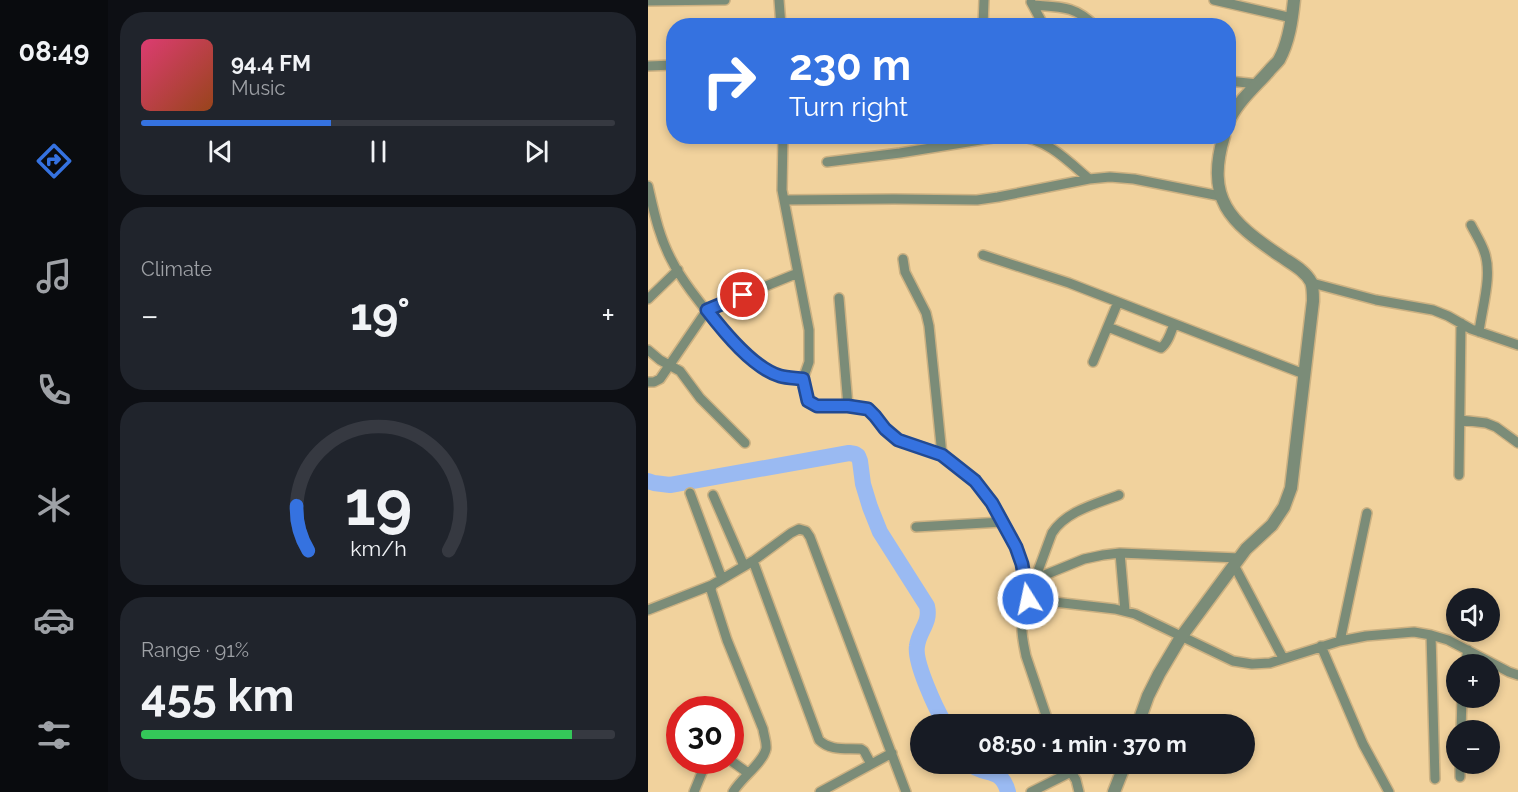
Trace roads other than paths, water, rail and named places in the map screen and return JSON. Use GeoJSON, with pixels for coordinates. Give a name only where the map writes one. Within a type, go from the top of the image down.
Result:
{"type":"FeatureCollection","features":[{"type":"Feature","properties":{"kind":"street"},"geometry":{"type":"LineString","coordinates":[[648,1],[725,0]]}},
{"type":"Feature","properties":{"kind":"street"},"geometry":{"type":"LineString","coordinates":[[779,0],[780,18]]}},
{"type":"Feature","properties":{"kind":"street"},"geometry":{"type":"LineString","coordinates":[[983,18],[984,0]]}},
{"type":"Feature","properties":{"kind":"street"},"geometry":{"type":"LineString","coordinates":[[1214,0],[1292,18]]}},
{"type":"Feature","properties":{"kind":"street"},"geometry":{"type":"LineString","coordinates":[[1236,109],[1279,60],[1288,38],[1292,18],[1292,0]]}},
{"type":"Feature","properties":{"kind":"street"},"geometry":{"type":"LineString","coordinates":[[1032,2],[1040,18]]}},
{"type":"Feature","properties":{"kind":"street"},"geometry":{"type":"LineString","coordinates":[[1032,2],[1068,8],[1088,18]]}},
{"type":"Feature","properties":{"kind":"street"},"geometry":{"type":"LineString","coordinates":[[648,66],[666,65]]}},
{"type":"Feature","properties":{"kind":"street"},"geometry":{"type":"LineString","coordinates":[[1236,82],[1258,84]]}},
{"type":"Feature","properties":{"kind":"street"},"geometry":{"type":"LineString","coordinates":[[783,144],[782,190],[809,330],[809,362],[803,379],[808,401],[817,406],[848,406],[868,409],[898,440],[942,455],[975,481],[992,503],[1016,547],[1022,564],[1028,599],[1022,628],[1023,644],[1046,714]]}},
{"type":"Feature","properties":{"kind":"street"},"geometry":{"type":"LineString","coordinates":[[827,162],[956,144]]}},
{"type":"Feature","properties":{"kind":"street"},"geometry":{"type":"LineString","coordinates":[[1045,144],[1089,179]]}},
{"type":"Feature","properties":{"kind":"street"},"geometry":{"type":"LineString","coordinates":[[1221,144],[1217,181],[1220,196],[1234,219],[1248,233],[1299,269],[1312,283],[1376,300],[1433,310],[1479,332],[1518,345]]}},
{"type":"Feature","properties":{"kind":"street"},"geometry":{"type":"LineString","coordinates":[[784,200],[977,200],[1110,177],[1220,196]]}},
{"type":"Feature","properties":{"kind":"street"},"geometry":{"type":"LineString","coordinates":[[648,186],[658,227],[672,261],[691,290],[726,334],[766,370],[781,376],[803,379]]}},
{"type":"Feature","properties":{"kind":"street"},"geometry":{"type":"LineString","coordinates":[[1471,225],[1484,250],[1488,273],[1479,332]]}},
{"type":"Feature","properties":{"kind":"street"},"geometry":{"type":"LineString","coordinates":[[983,255],[1069,283],[1304,374]]}},
{"type":"Feature","properties":{"kind":"street"},"geometry":{"type":"LineString","coordinates":[[903,259],[905,272],[926,313],[929,326],[942,455]]}},
{"type":"Feature","properties":{"kind":"street"},"geometry":{"type":"LineString","coordinates":[[649,297],[678,270]]}},
{"type":"Feature","properties":{"kind":"street"},"geometry":{"type":"LineString","coordinates":[[648,382],[660,379],[707,310],[798,273]]}},
{"type":"Feature","properties":{"kind":"street"},"geometry":{"type":"LineString","coordinates":[[1142,714],[1155,681],[1181,637],[1246,549],[1272,525],[1284,507],[1291,488],[1313,301],[1312,283]]}},
{"type":"Feature","properties":{"kind":"street"},"geometry":{"type":"LineString","coordinates":[[839,298],[848,406]]}},
{"type":"Feature","properties":{"kind":"street"},"geometry":{"type":"LineString","coordinates":[[1093,362],[1118,302]]}},
{"type":"Feature","properties":{"kind":"street"},"geometry":{"type":"LineString","coordinates":[[1459,475],[1461,323]]}},
{"type":"Feature","properties":{"kind":"street"},"geometry":{"type":"LineString","coordinates":[[1108,327],[1161,348],[1174,324]]}},
{"type":"Feature","properties":{"kind":"street"},"geometry":{"type":"LineString","coordinates":[[648,350],[680,371],[700,398],[745,443]]}},
{"type":"Feature","properties":{"kind":"street"},"geometry":{"type":"LineString","coordinates":[[1460,420],[1486,423],[1496,427],[1518,443]]}},
{"type":"Feature","properties":{"kind":"street"},"geometry":{"type":"LineString","coordinates":[[690,492],[722,579]]}},
{"type":"Feature","properties":{"kind":"street"},"geometry":{"type":"LineString","coordinates":[[713,495],[749,564],[819,740],[824,746],[832,748],[861,749],[870,764]]}},
{"type":"Feature","properties":{"kind":"street"},"geometry":{"type":"LineString","coordinates":[[1035,579],[1052,533],[1062,521],[1083,509],[1119,495]]}},
{"type":"Feature","properties":{"kind":"street"},"geometry":{"type":"LineString","coordinates":[[1340,641],[1367,513]]}},
{"type":"Feature","properties":{"kind":"street"},"geometry":{"type":"LineString","coordinates":[[916,527],[1002,522]]}},
{"type":"Feature","properties":{"kind":"street"},"geometry":{"type":"LineString","coordinates":[[648,610],[712,585],[749,564],[790,533],[799,529],[806,531],[906,792]]}},
{"type":"Feature","properties":{"kind":"street"},"geometry":{"type":"LineString","coordinates":[[1025,583],[1084,559],[1120,553],[1237,562]]}},
{"type":"Feature","properties":{"kind":"street"},"geometry":{"type":"LineString","coordinates":[[1120,553],[1125,611]]}},
{"type":"Feature","properties":{"kind":"street"},"geometry":{"type":"LineString","coordinates":[[1237,562],[1283,658]]}},
{"type":"Feature","properties":{"kind":"street"},"geometry":{"type":"LineString","coordinates":[[712,585],[711,590],[723,629],[763,729],[766,746],[763,758],[733,792]]}},
{"type":"Feature","properties":{"kind":"street"},"geometry":{"type":"LineString","coordinates":[[1028,599],[1125,611],[1233,661],[1252,664],[1270,663],[1340,641],[1366,636],[1414,632],[1448,640],[1518,675]]}},
{"type":"Feature","properties":{"kind":"street"},"geometry":{"type":"LineString","coordinates":[[1431,635],[1435,779]]}},
{"type":"Feature","properties":{"kind":"street"},"geometry":{"type":"LineString","coordinates":[[1321,646],[1363,744],[1389,792]]}},
{"type":"Feature","properties":{"kind":"street"},"geometry":{"type":"LineString","coordinates":[[1467,654],[1468,650]]}},
{"type":"Feature","properties":{"kind":"street"},"geometry":{"type":"LineString","coordinates":[[820,792],[892,753]]}},
{"type":"Feature","properties":{"kind":"street"},"geometry":{"type":"LineString","coordinates":[[744,770],[748,773]]}},
{"type":"Feature","properties":{"kind":"street"},"geometry":{"type":"LineString","coordinates":[[694,792],[701,774]]}},
{"type":"Feature","properties":{"kind":"street"},"geometry":{"type":"LineString","coordinates":[[1031,792],[1067,774]]}},
{"type":"Feature","properties":{"kind":"street"},"geometry":{"type":"LineString","coordinates":[[1072,774],[1078,786],[1078,792]]}},
{"type":"Feature","properties":{"kind":"street"},"geometry":{"type":"LineString","coordinates":[[1114,792],[1121,774]]}},
{"type":"Feature","properties":{"kind":"waterway"},"geometry":{"type":"LineString","coordinates":[[648,481],[670,485],[849,453],[858,456],[863,484],[880,532],[927,606],[926,622],[918,640],[917,653],[926,685],[939,714]]}},
{"type":"Feature","properties":{"kind":"waterway"},"geometry":{"type":"LineString","coordinates":[[994,774],[1001,778],[1008,792]]}}]}
